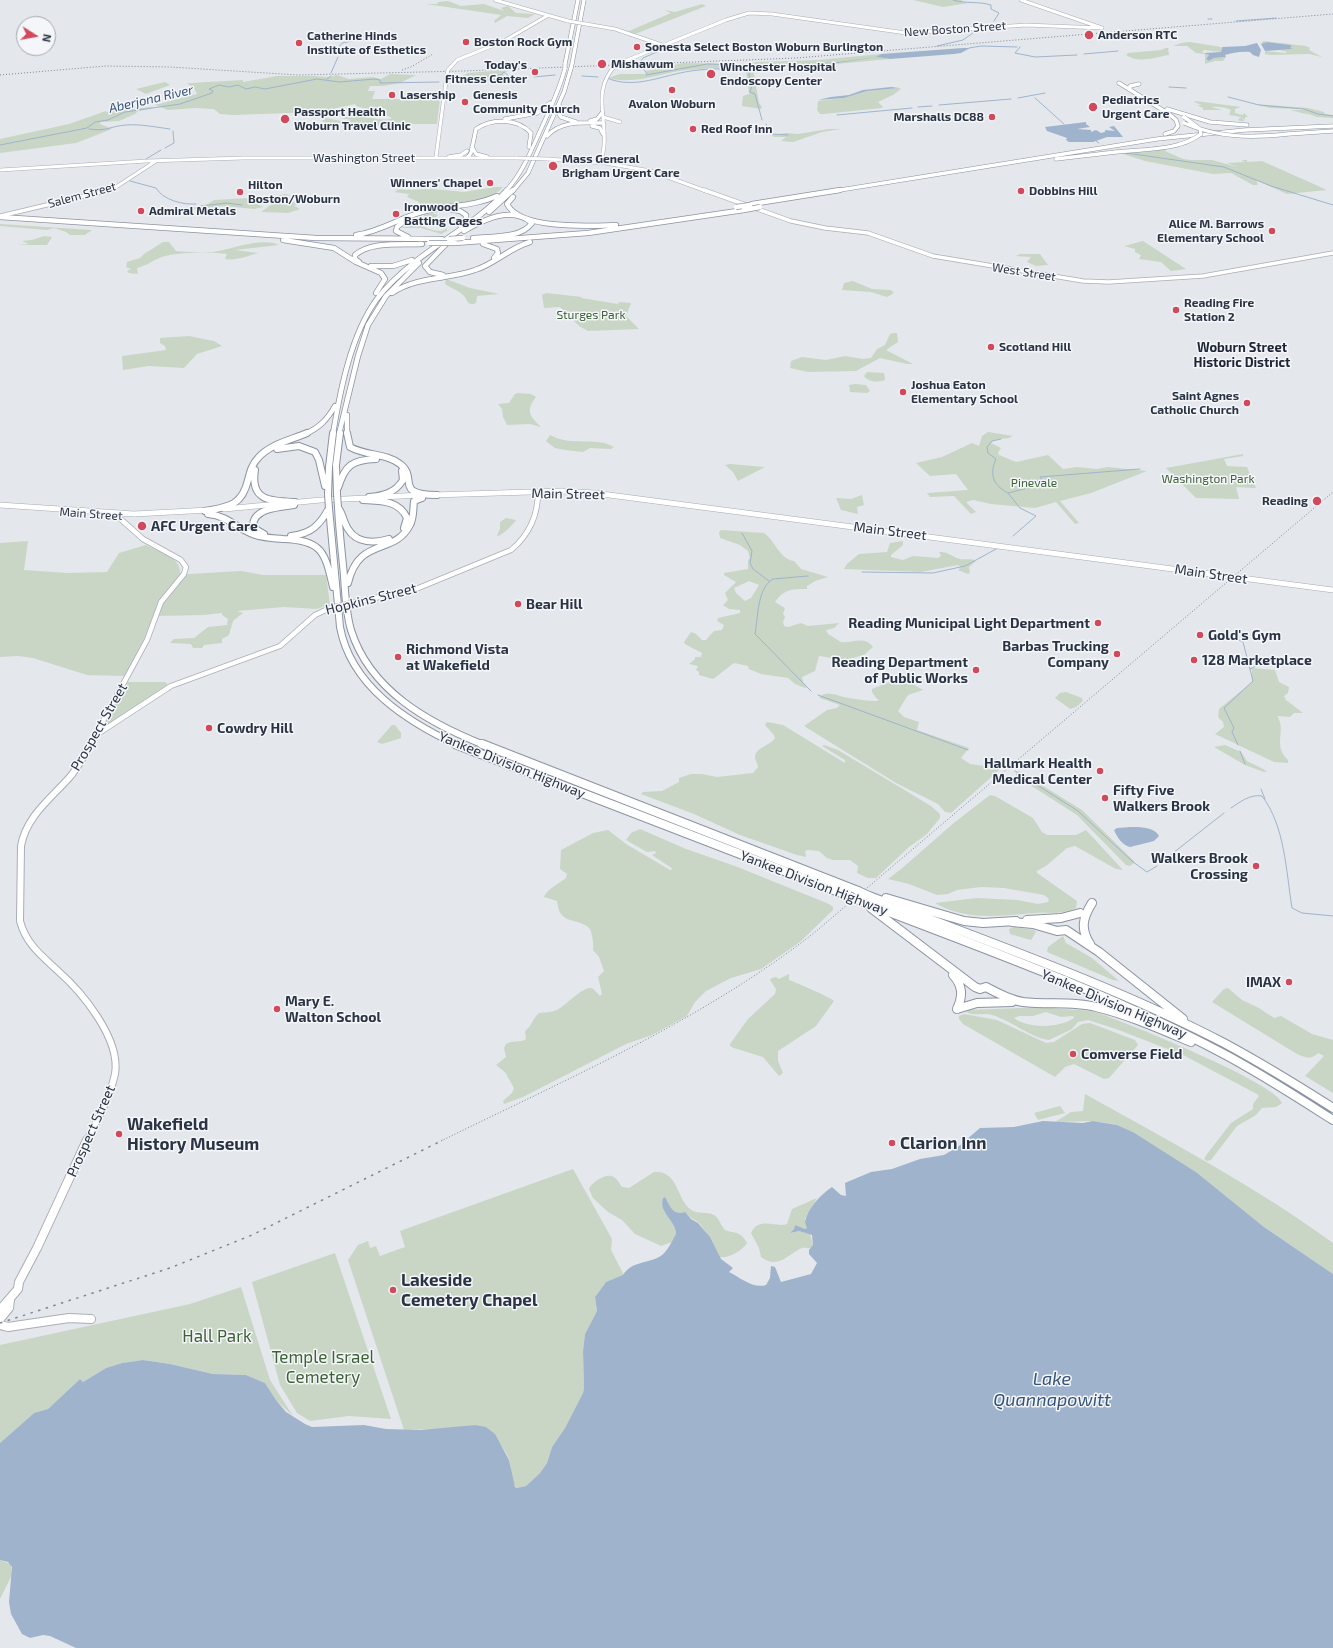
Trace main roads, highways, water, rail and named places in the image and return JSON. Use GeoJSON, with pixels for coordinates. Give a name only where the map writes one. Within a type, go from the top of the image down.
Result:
{"type":"FeatureCollection","features":[{"type":"Feature","properties":{"kind":"highway","name":"Yankee Division Highway"},"geometry":{"type":"LineString","coordinates":[[578,0],[565,66],[555,96],[524,166],[506,191],[402,278],[376,311],[362,340],[337,447],[337,494],[348,612],[353,637],[367,664],[390,690],[414,710],[458,734],[791,865],[871,894],[1139,1003],[1201,1032],[1261,1064],[1333,1108]]}},
{"type":"Feature","properties":{"kind":"highway","name":"Yankee Division Highway"},"geometry":{"type":"LineString","coordinates":[[584,0],[572,66],[564,92],[526,176],[502,202],[464,231],[431,249],[404,270],[378,297],[360,327],[351,354],[330,444],[327,467],[329,508],[339,615],[343,640],[357,667],[376,692],[403,715],[428,731],[462,747],[849,896],[1135,1011],[1230,1057],[1293,1094],[1333,1120]]}},
{"type":"Feature","properties":{"kind":"highway"},"geometry":{"type":"LineString","coordinates":[[1050,159],[1116,152],[1184,142],[1198,137],[1201,134],[1200,129],[1184,117],[1167,111],[1119,83],[1130,89],[1167,111],[1184,123],[1205,132],[1228,136],[1257,137],[1333,130]]}},
{"type":"Feature","properties":{"kind":"highway"},"geometry":{"type":"LineString","coordinates":[[1130,89],[1130,86],[1139,84]]}},
{"type":"Feature","properties":{"kind":"highway"},"geometry":{"type":"LineString","coordinates":[[564,92],[560,116],[568,120],[583,122],[603,119]]}},
{"type":"Feature","properties":{"kind":"highway"},"geometry":{"type":"LineString","coordinates":[[468,157],[467,151],[472,130],[476,126],[488,121],[524,117],[537,113],[546,108],[555,96]]}},
{"type":"Feature","properties":{"kind":"highway"},"geometry":{"type":"LineString","coordinates":[[1167,111],[1197,120],[1225,125],[1333,125]]}},
{"type":"Feature","properties":{"kind":"highway"},"geometry":{"type":"LineString","coordinates":[[1086,150],[1171,132],[1177,129],[1178,125],[1176,120],[1167,111]]}},
{"type":"Feature","properties":{"kind":"highway"},"geometry":{"type":"LineString","coordinates":[[583,122],[603,119]]}},
{"type":"Feature","properties":{"kind":"highway"},"geometry":{"type":"LineString","coordinates":[[541,144],[552,131],[570,125],[603,119]]}},
{"type":"Feature","properties":{"kind":"highway"},"geometry":{"type":"LineString","coordinates":[[468,157],[476,130],[481,126],[502,122],[522,126],[529,130],[532,135],[524,166]]}},
{"type":"Feature","properties":{"kind":"highway"},"geometry":{"type":"LineString","coordinates":[[570,125],[595,126],[600,128],[603,134]]}},
{"type":"Feature","properties":{"kind":"highway"},"geometry":{"type":"LineString","coordinates":[[1,216],[289,236],[369,239],[442,239],[537,234],[618,225],[1086,150],[1208,133],[1333,125]]}},
{"type":"Feature","properties":{"kind":"highway"},"geometry":{"type":"LineString","coordinates":[[376,311],[393,292],[407,285],[474,271],[488,265],[511,249],[526,243],[744,210],[1050,159],[1190,138],[1256,132],[1333,130]]}},
{"type":"Feature","properties":{"kind":"highway"},"geometry":{"type":"LineString","coordinates":[[472,147],[476,154],[487,157]]}},
{"type":"Feature","properties":{"kind":"highway"},"geometry":{"type":"LineString","coordinates":[[449,157],[462,155],[467,151]]}},
{"type":"Feature","properties":{"kind":"highway"},"geometry":{"type":"LineString","coordinates":[[526,176],[507,204],[508,208],[512,211],[541,223],[559,226],[577,228],[618,225]]}},
{"type":"Feature","properties":{"kind":"highway"},"geometry":{"type":"LineString","coordinates":[[289,236],[347,236],[372,233],[420,213],[481,203],[506,191]]}},
{"type":"Feature","properties":{"kind":"highway"},"geometry":{"type":"LineString","coordinates":[[0,221],[283,240],[346,243],[427,243],[455,243],[488,245],[496,249],[498,253],[485,264],[467,271],[448,275],[430,272],[426,268],[426,265],[447,240],[466,219],[466,216],[463,213],[447,209],[430,211],[406,220],[396,229],[398,234],[405,236],[436,239]]}},
{"type":"Feature","properties":{"kind":"highway"},"geometry":{"type":"LineString","coordinates":[[464,231],[482,220],[498,216],[520,217],[532,223],[529,229],[520,232],[472,238]]}},
{"type":"Feature","properties":{"kind":"highway"},"geometry":{"type":"LineString","coordinates":[[455,243],[586,233]]}},
{"type":"Feature","properties":{"kind":"highway"},"geometry":{"type":"LineString","coordinates":[[283,240],[334,248],[356,262],[378,271],[384,276],[384,282],[356,328],[351,344],[351,354]]}},
{"type":"Feature","properties":{"kind":"highway"},"geometry":{"type":"LineString","coordinates":[[427,243],[371,247],[359,252],[355,257],[358,261],[369,265],[388,267],[408,262],[431,249]]}},
{"type":"Feature","properties":{"kind":"highway"},"geometry":{"type":"LineString","coordinates":[[203,512],[226,507],[239,502],[244,496],[251,469],[259,456],[274,447],[312,431],[325,422],[332,411],[345,380]]}},
{"type":"Feature","properties":{"kind":"highway"},"geometry":{"type":"LineString","coordinates":[[349,392],[346,429],[349,446],[360,453],[398,462],[407,471],[409,486],[412,489],[420,493],[437,495]]}},
{"type":"Feature","properties":{"kind":"highway"},"geometry":{"type":"LineString","coordinates":[[296,503],[270,500],[262,496],[254,489],[254,476],[258,464],[265,455],[276,449],[298,446],[313,451],[318,457],[328,494]]}},
{"type":"Feature","properties":{"kind":"highway"},"geometry":{"type":"LineString","coordinates":[[337,494],[344,470],[359,461],[372,459],[385,460],[397,466],[402,471],[403,480],[394,490],[383,495],[363,499]]}},
{"type":"Feature","properties":{"kind":"highway"},"geometry":{"type":"LineString","coordinates":[[348,612],[349,578],[354,563],[365,554],[396,539],[406,532],[411,524],[414,501],[422,498]]}},
{"type":"Feature","properties":{"kind":"highway"},"geometry":{"type":"LineString","coordinates":[[338,507],[349,531],[362,540],[386,540],[396,535],[403,529],[407,518],[400,508],[386,502],[363,499]]}},
{"type":"Feature","properties":{"kind":"highway"},"geometry":{"type":"LineString","coordinates":[[296,503],[260,513],[254,519],[253,527],[258,532],[267,535],[300,535],[319,526],[329,508]]}},
{"type":"Feature","properties":{"kind":"highway"},"geometry":{"type":"LineString","coordinates":[[203,512],[226,516],[249,532],[259,536],[300,540],[318,546],[323,552],[328,567],[339,615]]}},
{"type":"Feature","properties":{"kind":"highway"},"geometry":{"type":"LineString","coordinates":[[871,894],[960,920],[984,923],[1060,918],[1080,913]]}},
{"type":"Feature","properties":{"kind":"highway"},"geometry":{"type":"LineString","coordinates":[[863,902],[906,933],[937,959],[975,987],[980,989],[986,987],[1000,995],[1022,1002]]}},
{"type":"Feature","properties":{"kind":"highway"},"geometry":{"type":"LineString","coordinates":[[1092,903],[1084,918],[1084,930],[1089,942],[1099,952],[1164,1005],[1201,1032]]}},
{"type":"Feature","properties":{"kind":"highway"},"geometry":{"type":"LineString","coordinates":[[1012,922],[1032,924],[1057,931],[1065,930],[1099,952]]}},
{"type":"Feature","properties":{"kind":"highway"},"geometry":{"type":"LineString","coordinates":[[937,959],[961,986],[962,998],[957,1009],[982,1002],[1072,1003],[1096,1007],[1151,1025],[1230,1057]]}},
{"type":"Feature","properties":{"kind":"main road"},"geometry":{"type":"LineString","coordinates":[[495,0],[547,16],[615,29],[662,45]]}},
{"type":"Feature","properties":{"kind":"main road","name":"New Boston Street"},"geometry":{"type":"LineString","coordinates":[[603,119],[604,78],[608,70],[620,63],[662,45],[738,16],[762,13],[908,33],[1026,25],[1102,28],[1021,0]]}},
{"type":"Feature","properties":{"kind":"main road"},"geometry":{"type":"LineString","coordinates":[[436,157],[447,74],[451,64],[459,59],[504,41],[547,16]]}},
{"type":"Feature","properties":{"kind":"main road"},"geometry":{"type":"LineString","coordinates":[[652,42],[667,43]]}},
{"type":"Feature","properties":{"kind":"main road"},"geometry":{"type":"LineString","coordinates":[[600,163],[604,153],[603,119],[620,122]]}},
{"type":"Feature","properties":{"kind":"main road"},"geometry":{"type":"LineString","coordinates":[[574,160],[594,159],[604,153]]}},
{"type":"Feature","properties":{"kind":"main road"},"geometry":{"type":"LineString","coordinates":[[604,153],[608,160],[618,165]]}},
{"type":"Feature","properties":{"kind":"main road"},"geometry":{"type":"LineString","coordinates":[[221,159],[226,157],[226,155],[255,158]]}},
{"type":"Feature","properties":{"kind":"main road","name":"Washington Street"},"geometry":{"type":"LineString","coordinates":[[0,170],[157,160],[255,158],[487,157],[574,160],[618,165],[660,174],[723,197]]}},
{"type":"Feature","properties":{"kind":"main road","name":"Salem Street"},"geometry":{"type":"LineString","coordinates":[[1,216],[113,189],[157,160]]}},
{"type":"Feature","properties":{"kind":"main road","name":"West Street"},"geometry":{"type":"LineString","coordinates":[[723,197],[769,215],[797,223],[827,229],[872,233],[930,256],[1089,282],[1203,276],[1333,253]]}},
{"type":"Feature","properties":{"kind":"main road","name":"Main Street"},"geometry":{"type":"LineString","coordinates":[[363,499],[422,498],[576,491],[610,494],[1333,590]]}},
{"type":"Feature","properties":{"kind":"main road","name":"Hopkins Street"},"geometry":{"type":"LineString","coordinates":[[95,735],[117,723],[149,699],[170,686],[201,673],[280,646],[289,640],[313,615],[330,608],[416,589],[511,550],[521,540],[533,523],[538,508],[538,492]]}},
{"type":"Feature","properties":{"kind":"main road","name":"Main Street"},"geometry":{"type":"LineString","coordinates":[[0,506],[150,518],[296,503],[437,495],[445,496]]}},
{"type":"Feature","properties":{"kind":"main road","name":"Prospect Street"},"geometry":{"type":"LineString","coordinates":[[0,1310],[18,1289],[95,1124],[111,1088],[115,1072],[112,1043],[91,1008],[76,987],[32,947],[23,933],[20,921],[21,846],[23,834],[35,814],[77,767],[145,644],[163,601],[184,575],[185,566],[179,558],[143,539],[116,515]]}},
{"type":"Feature","properties":{"kind":"main road","name":"Prospect Street"},"geometry":{"type":"LineString","coordinates":[[0,1319],[9,1308],[10,1300]]}},
{"type":"Feature","properties":{"kind":"main road"},"geometry":{"type":"LineString","coordinates":[[0,1325],[6,1328],[70,1318],[91,1319]]}},
{"type":"Feature","properties":{"kind":"water"},"geometry":{"type":"Polygon","coordinates":[[[1267,42],[1290,45],[1292,46],[1290,48],[1294,49],[1265,51],[1261,44],[1267,42]]]}},
{"type":"Feature","properties":{"kind":"water"},"geometry":{"type":"Polygon","coordinates":[[[1257,43],[1261,50],[1259,57],[1250,52],[1240,52],[1225,55],[1226,57],[1214,58],[1209,61],[1206,59],[1209,55],[1204,53],[1221,52],[1222,47],[1245,46],[1257,43]]]}},
{"type":"Feature","properties":{"kind":"water"},"geometry":{"type":"Polygon","coordinates":[[[970,48],[961,53],[954,54],[890,59],[877,57],[824,65],[813,64],[876,57],[881,54],[970,48]]]}},
{"type":"Feature","properties":{"kind":"water"},"geometry":{"type":"Polygon","coordinates":[[[805,64],[801,66],[775,66],[805,64]]]}},
{"type":"Feature","properties":{"kind":"water"},"geometry":{"type":"Polygon","coordinates":[[[891,87],[899,88],[867,91],[844,98],[818,100],[849,95],[863,90],[891,87]]]}},
{"type":"Feature","properties":{"kind":"water"},"geometry":{"type":"Polygon","coordinates":[[[1086,122],[1086,124],[1090,127],[1077,129],[1091,130],[1091,132],[1096,130],[1101,133],[1105,132],[1105,130],[1115,131],[1109,127],[1114,126],[1123,137],[1107,137],[1093,142],[1069,142],[1066,140],[1067,138],[1047,131],[1045,127],[1086,122]]]}},
{"type":"Feature","properties":{"kind":"water"},"geometry":{"type":"Polygon","coordinates":[[[1117,828],[1146,828],[1156,832],[1159,836],[1154,841],[1130,847],[1122,843],[1118,838],[1114,830],[1117,828]]]}},
{"type":"Feature","properties":{"kind":"water","name":"Lake Quannapowitt"},"geometry":{"type":"Polygon","coordinates":[[[1043,1121],[1083,1123],[1093,1121],[1117,1125],[1133,1132],[1196,1172],[1264,1227],[1333,1274],[1333,1648],[76,1648],[50,1636],[43,1635],[30,1638],[22,1634],[11,1614],[9,1602],[12,1567],[8,1562],[0,1560],[0,1443],[34,1413],[48,1409],[80,1379],[83,1382],[106,1368],[122,1363],[143,1360],[170,1364],[213,1374],[246,1375],[265,1383],[286,1412],[312,1427],[364,1425],[386,1429],[420,1430],[475,1425],[486,1427],[495,1434],[509,1460],[515,1487],[526,1486],[540,1473],[547,1463],[552,1447],[565,1428],[583,1393],[583,1351],[585,1334],[597,1311],[595,1297],[606,1282],[623,1275],[627,1270],[635,1265],[662,1255],[669,1247],[676,1234],[673,1225],[663,1208],[663,1198],[665,1197],[672,1209],[678,1213],[685,1212],[691,1219],[698,1223],[710,1237],[721,1259],[733,1268],[729,1272],[756,1286],[761,1286],[766,1285],[770,1278],[771,1266],[775,1267],[781,1282],[811,1274],[817,1263],[809,1254],[809,1250],[813,1245],[812,1235],[799,1231],[790,1233],[794,1229],[795,1225],[805,1229],[807,1228],[805,1222],[812,1207],[823,1194],[832,1187],[841,1195],[846,1196],[845,1183],[871,1172],[892,1169],[920,1159],[944,1155],[959,1146],[980,1128],[1014,1127],[1043,1121]]]}},
{"type":"Feature","properties":{"kind":"waterway"},"geometry":{"type":"LineString","coordinates":[[953,0],[991,5],[991,9],[999,13],[994,21]]}},
{"type":"Feature","properties":{"kind":"waterway"},"geometry":{"type":"LineString","coordinates":[[1236,21],[1276,18]]}},
{"type":"Feature","properties":{"kind":"waterway"},"geometry":{"type":"LineString","coordinates":[[937,46],[963,40],[977,30]]}},
{"type":"Feature","properties":{"kind":"waterway"},"geometry":{"type":"LineString","coordinates":[[339,47],[342,43],[357,40]]}},
{"type":"Feature","properties":{"kind":"waterway"},"geometry":{"type":"LineString","coordinates":[[969,48],[981,46],[1017,47]]}},
{"type":"Feature","properties":{"kind":"waterway"},"geometry":{"type":"LineString","coordinates":[[1020,47],[1015,53],[1035,57],[1077,55]]}},
{"type":"Feature","properties":{"kind":"waterway"},"geometry":{"type":"LineString","coordinates":[[641,61],[643,58],[659,51]]}},
{"type":"Feature","properties":{"kind":"waterway"},"geometry":{"type":"LineString","coordinates":[[1084,54],[1118,51]]}},
{"type":"Feature","properties":{"kind":"waterway"},"geometry":{"type":"LineString","coordinates":[[331,73],[338,57]]}},
{"type":"Feature","properties":{"kind":"waterway"},"geometry":{"type":"LineString","coordinates":[[646,75],[707,64],[775,66]]}},
{"type":"Feature","properties":{"kind":"waterway"},"geometry":{"type":"LineString","coordinates":[[641,65],[647,74]]}},
{"type":"Feature","properties":{"kind":"waterway","name":"Aberjona River"},"geometry":{"type":"LineString","coordinates":[[607,78],[628,83],[698,70],[749,69],[749,76],[753,81],[750,92],[755,94],[762,120]]}},
{"type":"Feature","properties":{"kind":"waterway","name":"Aberjona River"},"geometry":{"type":"LineString","coordinates":[[449,80],[501,75],[504,72],[511,78],[524,77]]}},
{"type":"Feature","properties":{"kind":"waterway","name":"Aberjona River"},"geometry":{"type":"LineString","coordinates":[[534,77],[555,75]]}},
{"type":"Feature","properties":{"kind":"waterway","name":"Aberjona River"},"geometry":{"type":"LineString","coordinates":[[327,79],[331,76]]}},
{"type":"Feature","properties":{"kind":"waterway","name":"Aberjona River"},"geometry":{"type":"LineString","coordinates":[[582,76],[598,77]]}},
{"type":"Feature","properties":{"kind":"waterway","name":"Aberjona River"},"geometry":{"type":"LineString","coordinates":[[0,145],[87,128],[95,122],[108,120],[125,112],[180,104],[212,93],[213,91],[209,89],[219,85],[229,87],[238,85],[246,89],[255,87],[265,89],[317,79],[339,82],[375,79],[380,80],[380,83],[439,82]]}},
{"type":"Feature","properties":{"kind":"waterway"},"geometry":{"type":"LineString","coordinates":[[1169,87],[1186,88]]}},
{"type":"Feature","properties":{"kind":"waterway","name":"Aberjona River"},"geometry":{"type":"LineString","coordinates":[[1018,98],[1045,93]]}},
{"type":"Feature","properties":{"kind":"waterway"},"geometry":{"type":"LineString","coordinates":[[1228,97],[1259,105],[1304,109],[1318,114],[1333,116]]}},
{"type":"Feature","properties":{"kind":"waterway"},"geometry":{"type":"LineString","coordinates":[[1035,98],[1064,124]]}},
{"type":"Feature","properties":{"kind":"waterway","name":"Aberjona River"},"geometry":{"type":"LineString","coordinates":[[939,105],[1011,99]]}},
{"type":"Feature","properties":{"kind":"waterway","name":"Aberjona River"},"geometry":{"type":"LineString","coordinates":[[918,107],[932,106]]}},
{"type":"Feature","properties":{"kind":"waterway","name":"Aberjona River"},"geometry":{"type":"LineString","coordinates":[[837,115],[912,108]]}},
{"type":"Feature","properties":{"kind":"waterway","name":"Aberjona River"},"geometry":{"type":"LineString","coordinates":[[766,124],[772,134],[788,135]]}},
{"type":"Feature","properties":{"kind":"waterway"},"geometry":{"type":"LineString","coordinates":[[89,129],[100,130],[132,125],[170,129]]}},
{"type":"Feature","properties":{"kind":"waterway"},"geometry":{"type":"LineString","coordinates":[[165,148],[174,143],[173,131]]}},
{"type":"Feature","properties":{"kind":"waterway"},"geometry":{"type":"LineString","coordinates":[[146,159],[161,150]]}},
{"type":"Feature","properties":{"kind":"waterway"},"geometry":{"type":"LineString","coordinates":[[1126,153],[1224,167],[1271,186],[1333,205]]}},
{"type":"Feature","properties":{"kind":"waterway"},"geometry":{"type":"LineString","coordinates":[[130,181],[156,188],[168,199],[185,204],[196,204]]}},
{"type":"Feature","properties":{"kind":"waterway"},"geometry":{"type":"LineString","coordinates":[[201,206],[227,203],[242,205]]}},
{"type":"Feature","properties":{"kind":"waterway"},"geometry":{"type":"LineString","coordinates":[[1001,439],[992,441],[987,447],[988,453],[996,459],[993,470],[994,479],[999,487],[1008,493]]}},
{"type":"Feature","properties":{"kind":"waterway"},"geometry":{"type":"LineString","coordinates":[[1008,493],[1036,486],[1042,481],[1040,477],[1140,469]]}},
{"type":"Feature","properties":{"kind":"waterway"},"geometry":{"type":"LineString","coordinates":[[1008,493],[1020,508],[1036,516],[1013,536]]}},
{"type":"Feature","properties":{"kind":"waterway"},"geometry":{"type":"LineString","coordinates":[[742,533],[752,551],[750,563],[753,569],[769,581]]}},
{"type":"Feature","properties":{"kind":"waterway"},"geometry":{"type":"LineString","coordinates":[[862,572],[933,573],[965,566],[998,548]]}},
{"type":"Feature","properties":{"kind":"waterway"},"geometry":{"type":"LineString","coordinates":[[808,576],[773,579],[768,583],[761,596],[755,634],[811,691]]}},
{"type":"Feature","properties":{"kind":"waterway"},"geometry":{"type":"LineString","coordinates":[[1222,632],[1243,642],[1253,681],[1224,708],[1234,728],[1232,732],[1238,745]]}},
{"type":"Feature","properties":{"kind":"waterway"},"geometry":{"type":"LineString","coordinates":[[1250,669],[1258,665],[1290,663]]}},
{"type":"Feature","properties":{"kind":"waterway"},"geometry":{"type":"LineString","coordinates":[[818,695],[968,750]]}},
{"type":"Feature","properties":{"kind":"waterway"},"geometry":{"type":"LineString","coordinates":[[1240,751],[1245,764]]}},
{"type":"Feature","properties":{"kind":"waterway"},"geometry":{"type":"LineString","coordinates":[[988,758],[1006,766]]}},
{"type":"Feature","properties":{"kind":"waterway"},"geometry":{"type":"LineString","coordinates":[[1015,771],[1078,811],[1133,862],[1147,872],[1157,866]]}},
{"type":"Feature","properties":{"kind":"waterway"},"geometry":{"type":"LineString","coordinates":[[1261,789],[1265,799]]}},
{"type":"Feature","properties":{"kind":"waterway"},"geometry":{"type":"LineString","coordinates":[[1231,808],[1249,797],[1262,796],[1270,808],[1280,835],[1286,864],[1292,908],[1302,913],[1333,916]]}},
{"type":"Feature","properties":{"kind":"waterway"},"geometry":{"type":"LineString","coordinates":[[1168,857],[1224,813]]}},
{"type":"Feature","properties":{"kind":"railway"},"geometry":{"type":"LineString","coordinates":[[0,75],[106,66],[170,67],[298,75],[463,71],[796,58],[1333,14]]}},
{"type":"Feature","properties":{"kind":"railway"},"geometry":{"type":"LineString","coordinates":[[402,70],[411,67],[433,54]]}},
{"type":"Feature","properties":{"kind":"railway"},"geometry":{"type":"LineString","coordinates":[[441,1141],[585,1071],[680,1021],[771,965],[814,933],[1333,492]]}},
{"type":"Feature","properties":{"kind":"railway"},"geometry":{"type":"LineString","coordinates":[[0,1323],[170,1268],[252,1235],[443,1140]]}},
{"type":"Feature","properties":{"kind":"place","name":"Anderson RTC"},"geometry":{"type":"Point","coordinates":[1089,35]}},
{"type":"Feature","properties":{"kind":"place","name":"Boston Rock Gym"},"geometry":{"type":"Point","coordinates":[466,42]}},
{"type":"Feature","properties":{"kind":"place","name":"Catherine Hinds Institute of Esthetics"},"geometry":{"type":"Point","coordinates":[299,43]}},
{"type":"Feature","properties":{"kind":"place","name":"Sonesta Select Boston Woburn Burlington"},"geometry":{"type":"Point","coordinates":[637,47]}},
{"type":"Feature","properties":{"kind":"place","name":"Mishawum"},"geometry":{"type":"Point","coordinates":[602,64]}},
{"type":"Feature","properties":{"kind":"place","name":"Today's Fitness Center"},"geometry":{"type":"Point","coordinates":[535,72]}},
{"type":"Feature","properties":{"kind":"place","name":"Winchester Hospital Endoscopy Center"},"geometry":{"type":"Point","coordinates":[711,74]}},
{"type":"Feature","properties":{"kind":"place","name":"Avalon Woburn"},"geometry":{"type":"Point","coordinates":[672,90]}},
{"type":"Feature","properties":{"kind":"place","name":"Lasership"},"geometry":{"type":"Point","coordinates":[392,95]}},
{"type":"Feature","properties":{"kind":"place","name":"Genesis Community Church"},"geometry":{"type":"Point","coordinates":[465,102]}},
{"type":"Feature","properties":{"kind":"place","name":"Pediatrics Urgent Care"},"geometry":{"type":"Point","coordinates":[1093,107]}},
{"type":"Feature","properties":{"kind":"place","name":"Marshalls DC88"},"geometry":{"type":"Point","coordinates":[992,117]}},
{"type":"Feature","properties":{"kind":"place","name":"Passport Health Woburn Travel Clinic"},"geometry":{"type":"Point","coordinates":[285,119]}},
{"type":"Feature","properties":{"kind":"place","name":"Red Roof Inn"},"geometry":{"type":"Point","coordinates":[693,129]}},
{"type":"Feature","properties":{"kind":"place","name":"Mass General Brigham Urgent Care"},"geometry":{"type":"Point","coordinates":[553,166]}},
{"type":"Feature","properties":{"kind":"place","name":"Winners' Chapel"},"geometry":{"type":"Point","coordinates":[490,183]}},
{"type":"Feature","properties":{"kind":"place","name":"Dobbins Hill"},"geometry":{"type":"Point","coordinates":[1021,191]}},
{"type":"Feature","properties":{"kind":"place","name":"Hilton Boston/Woburn"},"geometry":{"type":"Point","coordinates":[240,192]}},
{"type":"Feature","properties":{"kind":"place","name":"Admiral Metals"},"geometry":{"type":"Point","coordinates":[141,211]}},
{"type":"Feature","properties":{"kind":"place","name":"Ironwood Batting Cages"},"geometry":{"type":"Point","coordinates":[396,214]}},
{"type":"Feature","properties":{"kind":"place","name":"Alice M. Barrows Elementary School"},"geometry":{"type":"Point","coordinates":[1272,231]}},
{"type":"Feature","properties":{"kind":"place","name":"Reading Fire Station 2"},"geometry":{"type":"Point","coordinates":[1176,310]}},
{"type":"Feature","properties":{"kind":"place","name":"Scotland Hill"},"geometry":{"type":"Point","coordinates":[991,347]}},
{"type":"Feature","properties":{"kind":"place","name":"Joshua Eaton Elementary School"},"geometry":{"type":"Point","coordinates":[903,392]}},
{"type":"Feature","properties":{"kind":"place","name":"Saint Agnes Catholic Church"},"geometry":{"type":"Point","coordinates":[1247,403]}},
{"type":"Feature","properties":{"kind":"place","name":"Reading"},"geometry":{"type":"Point","coordinates":[1317,501]}},
{"type":"Feature","properties":{"kind":"place","name":"AFC Urgent Care"},"geometry":{"type":"Point","coordinates":[142,526]}},
{"type":"Feature","properties":{"kind":"place","name":"Bear Hill"},"geometry":{"type":"Point","coordinates":[518,604]}},
{"type":"Feature","properties":{"kind":"place","name":"Reading Municipal Light Department"},"geometry":{"type":"Point","coordinates":[1098,623]}},
{"type":"Feature","properties":{"kind":"place","name":"Gold's Gym"},"geometry":{"type":"Point","coordinates":[1200,635]}},
{"type":"Feature","properties":{"kind":"place","name":"Barbas Trucking Company"},"geometry":{"type":"Point","coordinates":[1117,654]}},
{"type":"Feature","properties":{"kind":"place","name":"Richmond Vista at Wakefield"},"geometry":{"type":"Point","coordinates":[398,657]}},
{"type":"Feature","properties":{"kind":"place","name":"128 Marketplace"},"geometry":{"type":"Point","coordinates":[1194,660]}},
{"type":"Feature","properties":{"kind":"place","name":"Reading Department of Public Works"},"geometry":{"type":"Point","coordinates":[976,670]}},
{"type":"Feature","properties":{"kind":"place","name":"Cowdry Hill"},"geometry":{"type":"Point","coordinates":[209,728]}},
{"type":"Feature","properties":{"kind":"place","name":"Hallmark Health Medical Center"},"geometry":{"type":"Point","coordinates":[1100,771]}},
{"type":"Feature","properties":{"kind":"place","name":"Fifty Five Walkers Brook"},"geometry":{"type":"Point","coordinates":[1105,798]}},
{"type":"Feature","properties":{"kind":"place","name":"Walkers Brook Crossing"},"geometry":{"type":"Point","coordinates":[1256,866]}},
{"type":"Feature","properties":{"kind":"place","name":"IMAX"},"geometry":{"type":"Point","coordinates":[1289,982]}},
{"type":"Feature","properties":{"kind":"place","name":"Mary E. Walton School"},"geometry":{"type":"Point","coordinates":[277,1009]}},
{"type":"Feature","properties":{"kind":"place","name":"Comverse Field"},"geometry":{"type":"Point","coordinates":[1073,1054]}},
{"type":"Feature","properties":{"kind":"place","name":"Wakefield History Museum"},"geometry":{"type":"Point","coordinates":[119,1134]}},
{"type":"Feature","properties":{"kind":"place","name":"Clarion Inn"},"geometry":{"type":"Point","coordinates":[892,1143]}},
{"type":"Feature","properties":{"kind":"place","name":"Lakeside Cemetery Chapel"},"geometry":{"type":"Point","coordinates":[393,1290]}},
{"type":"Feature","properties":{"kind":"district","name":"Woburn Street Historic District"},"geometry":{"type":"Point","coordinates":[1242,356]}},
{"type":"Feature","properties":{"kind":"park label","name":"Sturges Park"},"geometry":{"type":"Point","coordinates":[591,315]}},
{"type":"Feature","properties":{"kind":"park label","name":"Washington Park"},"geometry":{"type":"Point","coordinates":[1208,479]}},
{"type":"Feature","properties":{"kind":"park label","name":"Pinevale"},"geometry":{"type":"Point","coordinates":[1034,483]}},
{"type":"Feature","properties":{"kind":"park label","name":"Hall Park"},"geometry":{"type":"Point","coordinates":[217,1336]}},
{"type":"Feature","properties":{"kind":"park label","name":"Temple Israel Cemetery"},"geometry":{"type":"Point","coordinates":[323,1367]}}]}
